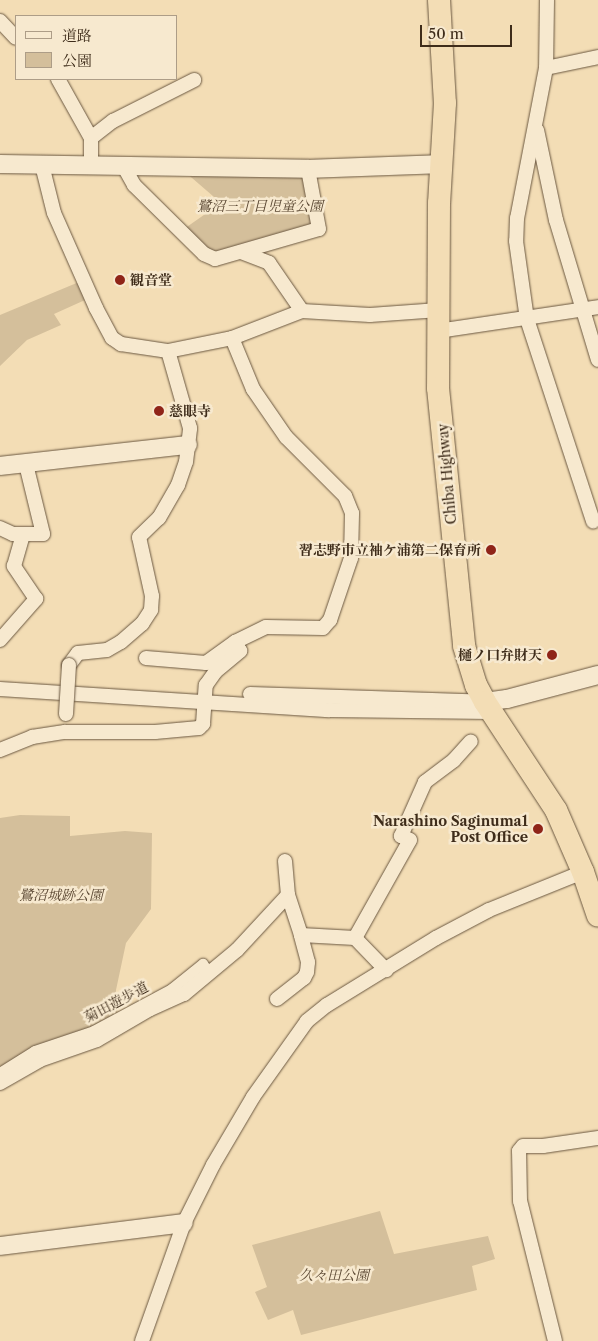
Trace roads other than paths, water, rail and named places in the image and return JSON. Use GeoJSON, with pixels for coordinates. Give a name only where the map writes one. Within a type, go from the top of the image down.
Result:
{"type":"FeatureCollection","features":[{"type":"Feature","properties":{"kind":"highway","name":"Chiba Highway"},"geometry":{"type":"LineString","coordinates":[[439,0],[445,68],[438,388],[464,646],[476,685],[488,707],[556,810],[584,872],[598,916]]}},
{"type":"Feature","properties":{"kind":"street"},"geometry":{"type":"LineString","coordinates":[[547,0],[546,68],[517,226],[527,319],[593,521]]}},
{"type":"Feature","properties":{"kind":"street"},"geometry":{"type":"LineString","coordinates":[[0,21],[15,37]]}},
{"type":"Feature","properties":{"kind":"street"},"geometry":{"type":"LineString","coordinates":[[546,68],[598,57]]}},
{"type":"Feature","properties":{"kind":"street"},"geometry":{"type":"LineString","coordinates":[[59,80],[91,138],[91,166]]}},
{"type":"Feature","properties":{"kind":"street"},"geometry":{"type":"LineString","coordinates":[[91,138],[113,121],[194,80]]}},
{"type":"Feature","properties":{"kind":"street"},"geometry":{"type":"LineString","coordinates":[[536,124],[556,220],[598,360]]}},
{"type":"Feature","properties":{"kind":"street"},"geometry":{"type":"LineString","coordinates":[[0,164],[308,169],[442,164]]}},
{"type":"Feature","properties":{"kind":"street"},"geometry":{"type":"LineString","coordinates":[[42,165],[54,213],[112,338],[121,344],[168,351],[232,338],[302,311],[438,321],[527,319],[598,307]]}},
{"type":"Feature","properties":{"kind":"street"},"geometry":{"type":"LineString","coordinates":[[123,165],[134,185],[204,254],[215,260],[319,229],[308,169]]}},
{"type":"Feature","properties":{"kind":"street"},"geometry":{"type":"LineString","coordinates":[[241,252],[269,263],[302,311]]}},
{"type":"Feature","properties":{"kind":"street"},"geometry":{"type":"LineString","coordinates":[[146,658],[206,663],[235,642],[266,627],[323,628],[330,620],[344,583],[352,548],[352,513],[344,496],[286,437],[252,389],[232,338]]}},
{"type":"Feature","properties":{"kind":"street"},"geometry":{"type":"LineString","coordinates":[[65,732],[69,665],[78,653],[107,650],[121,642],[147,618],[152,596],[139,537],[159,518],[178,485],[188,445],[190,428],[168,351]]}},
{"type":"Feature","properties":{"kind":"street"},"geometry":{"type":"LineString","coordinates":[[0,466],[188,445]]}},
{"type":"Feature","properties":{"kind":"street"},"geometry":{"type":"LineString","coordinates":[[0,528],[13,534],[43,534],[26,464]]}},
{"type":"Feature","properties":{"kind":"street"},"geometry":{"type":"LineString","coordinates":[[0,640],[36,599],[14,566],[23,534]]}},
{"type":"Feature","properties":{"kind":"street"},"geometry":{"type":"LineString","coordinates":[[0,750],[32,737],[65,732],[155,732],[199,728],[203,724],[203,697],[215,672],[240,651],[235,642]]}},
{"type":"Feature","properties":{"kind":"street"},"geometry":{"type":"LineString","coordinates":[[488,707],[506,699],[598,675]]}},
{"type":"Feature","properties":{"kind":"street"},"geometry":{"type":"LineString","coordinates":[[0,680],[203,697],[329,710],[488,707],[598,686]]}},
{"type":"Feature","properties":{"kind":"street"},"geometry":{"type":"LineString","coordinates":[[0,689],[203,697]]}},
{"type":"Feature","properties":{"kind":"street"},"geometry":{"type":"LineString","coordinates":[[355,938],[410,840],[401,836],[425,782],[454,760],[472,741]]}},
{"type":"Feature","properties":{"kind":"street"},"geometry":{"type":"LineString","coordinates":[[277,999],[307,972],[308,962],[288,895],[285,861]]}},
{"type":"Feature","properties":{"kind":"street"},"geometry":{"type":"LineString","coordinates":[[142,1341],[184,1223],[253,1097],[307,1021],[436,938],[489,910],[584,872]]}},
{"type":"Feature","properties":{"kind":"street"},"geometry":{"type":"LineString","coordinates":[[0,1083],[40,1060],[97,1040],[150,1009],[178,998],[237,950],[288,895]]}},
{"type":"Feature","properties":{"kind":"street"},"geometry":{"type":"LineString","coordinates":[[301,936],[355,938],[386,970]]}},
{"type":"Feature","properties":{"kind":"street","name":"菊田遊歩道"},"geometry":{"type":"LineString","coordinates":[[0,1073],[35,1051],[94,1031],[172,989],[203,964],[209,972]]}},
{"type":"Feature","properties":{"kind":"street"},"geometry":{"type":"LineString","coordinates":[[555,1341],[520,1201],[519,1152],[523,1146],[543,1146],[598,1138]]}},
{"type":"Feature","properties":{"kind":"street"},"geometry":{"type":"LineString","coordinates":[[0,1246],[184,1223]]}},
{"type":"Feature","properties":{"kind":"place","name":"観音堂"},"geometry":{"type":"Point","coordinates":[120,280]}},
{"type":"Feature","properties":{"kind":"place","name":"慈眼寺"},"geometry":{"type":"Point","coordinates":[159,411]}},
{"type":"Feature","properties":{"kind":"place","name":"習志野市立袖ケ浦第二保育所"},"geometry":{"type":"Point","coordinates":[491,550]}},
{"type":"Feature","properties":{"kind":"place","name":"樋ノ口弁財天"},"geometry":{"type":"Point","coordinates":[552,655]}},
{"type":"Feature","properties":{"kind":"place","name":"Narashino Saginuma1 Post Office"},"geometry":{"type":"Point","coordinates":[538,829]}},
{"type":"Feature","properties":{"kind":"park label","name":"鷺沼三丁目児童公園"},"geometry":{"type":"Point","coordinates":[260,206]}},
{"type":"Feature","properties":{"kind":"park label","name":"鷺沼城跡公園"},"geometry":{"type":"Point","coordinates":[61,895]}},
{"type":"Feature","properties":{"kind":"park label","name":"久々田公園"},"geometry":{"type":"Point","coordinates":[334,1275]}}]}
